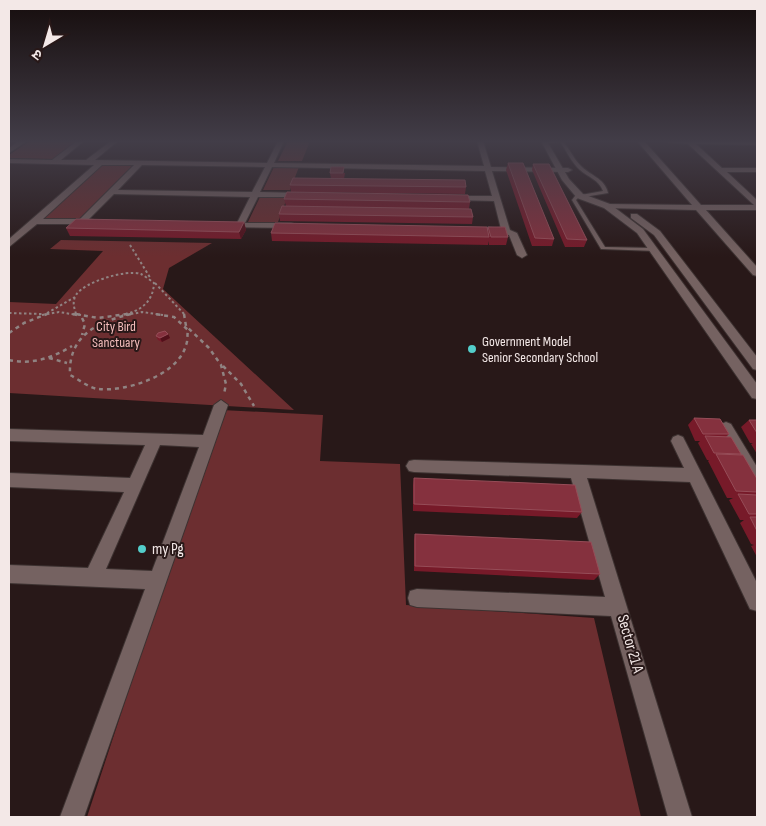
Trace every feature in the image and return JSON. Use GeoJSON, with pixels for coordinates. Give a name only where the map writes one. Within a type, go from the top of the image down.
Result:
{"type":"FeatureCollection","features":[{"type":"Feature","properties":{"kind":"street"},"geometry":{"type":"LineString","coordinates":[[9,244],[81,180]]}},
{"type":"Feature","properties":{"kind":"street"},"geometry":{"type":"LineString","coordinates":[[82,222],[123,180]]}},
{"type":"Feature","properties":{"kind":"street"},"geometry":{"type":"LineString","coordinates":[[240,225],[262,180]]}},
{"type":"Feature","properties":{"kind":"street"},"geometry":{"type":"LineString","coordinates":[[491,180],[506,230]]}},
{"type":"Feature","properties":{"kind":"street"},"geometry":{"type":"LineString","coordinates":[[572,180],[586,195],[637,217],[657,233],[757,366]]}},
{"type":"Feature","properties":{"kind":"street"},"geometry":{"type":"LineString","coordinates":[[673,180],[757,273]]}},
{"type":"Feature","properties":{"kind":"street"},"geometry":{"type":"LineString","coordinates":[[731,180],[757,204]]}},
{"type":"Feature","properties":{"kind":"street"},"geometry":{"type":"LineString","coordinates":[[111,192],[313,195]]}},
{"type":"Feature","properties":{"kind":"street"},"geometry":{"type":"LineString","coordinates":[[439,198],[497,199]]}},
{"type":"Feature","properties":{"kind":"street"},"geometry":{"type":"LineString","coordinates":[[612,207],[757,208]]}},
{"type":"Feature","properties":{"kind":"street"},"geometry":{"type":"LineString","coordinates":[[612,207],[640,231],[757,394]]}},
{"type":"Feature","properties":{"kind":"street"},"geometry":{"type":"LineString","coordinates":[[35,221],[102,222]]}},
{"type":"Feature","properties":{"kind":"street"},"geometry":{"type":"LineString","coordinates":[[210,224],[299,226]]}},
{"type":"Feature","properties":{"kind":"street"},"geometry":{"type":"LineString","coordinates":[[477,230],[506,230],[513,232],[522,255]]}},
{"type":"Feature","properties":{"kind":"street"},"geometry":{"type":"LineString","coordinates":[[72,817],[221,406]]}},
{"type":"Feature","properties":{"kind":"street"},"geometry":{"type":"LineString","coordinates":[[726,428],[757,480]]}},
{"type":"Feature","properties":{"kind":"street"},"geometry":{"type":"LineString","coordinates":[[9,435],[208,441]]}},
{"type":"Feature","properties":{"kind":"street"},"geometry":{"type":"LineString","coordinates":[[93,577],[155,440]]}},
{"type":"Feature","properties":{"kind":"street"},"geometry":{"type":"LineString","coordinates":[[678,441],[757,602]]}},
{"type":"Feature","properties":{"kind":"street"},"geometry":{"type":"LineString","coordinates":[[414,466],[694,475]]}},
{"type":"Feature","properties":{"kind":"street","name":"Sector 21 A"},"geometry":{"type":"LineString","coordinates":[[578,471],[680,817]]}},
{"type":"Feature","properties":{"kind":"street"},"geometry":{"type":"LineString","coordinates":[[9,480],[133,485]]}},
{"type":"Feature","properties":{"kind":"street"},"geometry":{"type":"LineString","coordinates":[[9,574],[158,580]]}},
{"type":"Feature","properties":{"kind":"street"},"geometry":{"type":"LineString","coordinates":[[417,598],[619,607]]}},
{"type":"Feature","properties":{"kind":"lane"},"geometry":{"type":"LineString","coordinates":[[599,180],[603,183],[606,192],[586,195],[574,200],[603,248],[653,250]]}},
{"type":"Feature","properties":{"kind":"path"},"geometry":{"type":"LineString","coordinates":[[9,360],[21,363],[50,358],[73,346],[100,325],[138,309],[153,296],[154,283],[130,245]]}},
{"type":"Feature","properties":{"kind":"path"},"geometry":{"type":"LineString","coordinates":[[9,333],[31,319],[76,296],[93,282],[118,274],[141,274],[154,283],[186,316],[189,337],[186,350],[176,363],[160,375],[140,384],[117,389],[96,389],[80,384],[70,375],[67,362],[73,346],[85,330],[82,318],[76,314],[72,306],[76,296]]}},
{"type":"Feature","properties":{"kind":"path"},"geometry":{"type":"LineString","coordinates":[[9,312],[44,314],[56,312],[76,314],[98,320],[142,312],[169,314],[179,319],[204,342],[219,363],[227,379],[221,406]]}},
{"type":"Feature","properties":{"kind":"path"},"geometry":{"type":"LineString","coordinates":[[50,358],[67,362]]}},
{"type":"Feature","properties":{"kind":"path"},"geometry":{"type":"LineString","coordinates":[[219,363],[242,384],[254,406]]}},
{"type":"Feature","properties":{"kind":"green space"},"geometry":{"type":"Polygon","coordinates":[[[85,180],[119,180],[75,224],[36,223],[85,180]]]}},
{"type":"Feature","properties":{"kind":"green space"},"geometry":{"type":"Polygon","coordinates":[[[268,180],[294,180],[290,190],[263,190],[268,180]]]}},
{"type":"Feature","properties":{"kind":"green space"},"geometry":{"type":"Polygon","coordinates":[[[260,197],[287,198],[278,222],[248,222],[260,197]]]}},
{"type":"Feature","properties":{"kind":"green space","name":"City Bird Sanctuary"},"geometry":{"type":"Polygon","coordinates":[[[61,240],[212,243],[169,268],[163,289],[294,410],[9,393],[9,302],[56,304],[103,251],[50,249],[61,240]]]}},
{"type":"Feature","properties":{"kind":"green space"},"geometry":{"type":"Polygon","coordinates":[[[221,410],[323,415],[320,461],[400,464],[406,605],[594,618],[641,817],[87,817],[221,410]]]}},
{"type":"Feature","properties":{"kind":"building"},"geometry":{"type":"Polygon","coordinates":[[[292,180],[426,180],[465,180],[466,187],[290,185],[292,180]]]}},
{"type":"Feature","properties":{"kind":"building"},"geometry":{"type":"Polygon","coordinates":[[[514,180],[530,180],[554,239],[535,238],[514,180]]]}},
{"type":"Feature","properties":{"kind":"building"},"geometry":{"type":"Polygon","coordinates":[[[540,180],[557,180],[587,240],[567,239],[540,180]]]}},
{"type":"Feature","properties":{"kind":"building"},"geometry":{"type":"Polygon","coordinates":[[[287,192],[468,195],[470,202],[284,199],[287,192]]]}},
{"type":"Feature","properties":{"kind":"building"},"geometry":{"type":"Polygon","coordinates":[[[282,206],[471,209],[473,217],[279,214],[282,206]]]}},
{"type":"Feature","properties":{"kind":"building"},"geometry":{"type":"Polygon","coordinates":[[[76,219],[244,222],[239,232],[66,228],[76,219]]]}},
{"type":"Feature","properties":{"kind":"building"},"geometry":{"type":"Polygon","coordinates":[[[275,223],[487,227],[489,237],[271,233],[275,223]]]}},
{"type":"Feature","properties":{"kind":"building"},"geometry":{"type":"Polygon","coordinates":[[[488,227],[505,227],[508,237],[491,237],[488,227]]]}},
{"type":"Feature","properties":{"kind":"building"},"geometry":{"type":"Polygon","coordinates":[[[165,331],[168,334],[160,338],[156,336],[158,333],[165,331]]]}},
{"type":"Feature","properties":{"kind":"building"},"geometry":{"type":"Polygon","coordinates":[[[694,418],[720,419],[729,434],[703,434],[694,418]]]}},
{"type":"Feature","properties":{"kind":"building"},"geometry":{"type":"Polygon","coordinates":[[[749,420],[757,420],[757,433],[749,420]]]}},
{"type":"Feature","properties":{"kind":"building"},"geometry":{"type":"Polygon","coordinates":[[[705,436],[731,437],[741,454],[714,453],[705,436]]]}},
{"type":"Feature","properties":{"kind":"building"},"geometry":{"type":"Polygon","coordinates":[[[716,454],[743,455],[757,479],[757,492],[736,491],[716,454]]]}},
{"type":"Feature","properties":{"kind":"building"},"geometry":{"type":"Polygon","coordinates":[[[414,478],[575,485],[582,512],[414,504],[414,478]]]}},
{"type":"Feature","properties":{"kind":"building"},"geometry":{"type":"Polygon","coordinates":[[[738,494],[757,495],[757,514],[749,514],[738,494]]]}},
{"type":"Feature","properties":{"kind":"building"},"geometry":{"type":"Polygon","coordinates":[[[750,517],[757,517],[757,531],[750,517]]]}},
{"type":"Feature","properties":{"kind":"building"},"geometry":{"type":"Polygon","coordinates":[[[415,534],[591,542],[600,574],[415,566],[415,534]]]}},
{"type":"Feature","properties":{"kind":"place","name":"Government Model Senior Secondary School"},"geometry":{"type":"Point","coordinates":[472,349]}},
{"type":"Feature","properties":{"kind":"place","name":"my Pg"},"geometry":{"type":"Point","coordinates":[142,549]}}]}
